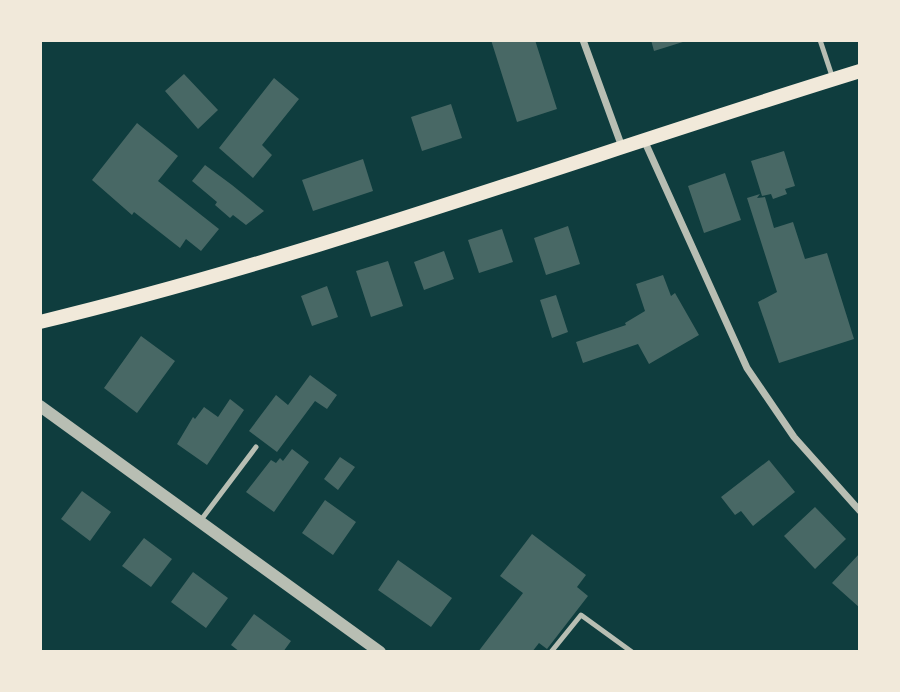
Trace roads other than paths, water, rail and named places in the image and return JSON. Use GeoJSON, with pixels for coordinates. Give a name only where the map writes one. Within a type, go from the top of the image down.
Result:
{"type":"FeatureCollection","features":[{"type":"Feature","properties":{"kind":"main road"},"geometry":{"type":"LineString","coordinates":[[40,322],[110,306],[334,241],[860,71]]}},
{"type":"Feature","properties":{"kind":"street"},"geometry":{"type":"LineString","coordinates":[[583,40],[622,147]]}},
{"type":"Feature","properties":{"kind":"street"},"geometry":{"type":"LineString","coordinates":[[643,139],[747,368],[794,438],[860,511]]}},
{"type":"Feature","properties":{"kind":"street"},"geometry":{"type":"LineString","coordinates":[[40,405],[380,652]]}},
{"type":"Feature","properties":{"kind":"lane"},"geometry":{"type":"LineString","coordinates":[[820,40],[833,79]]}},
{"type":"Feature","properties":{"kind":"lane"},"geometry":{"type":"LineString","coordinates":[[201,520],[256,447]]}},
{"type":"Feature","properties":{"kind":"lane"},"geometry":{"type":"LineString","coordinates":[[551,652],[581,615],[632,652]]}}]}
